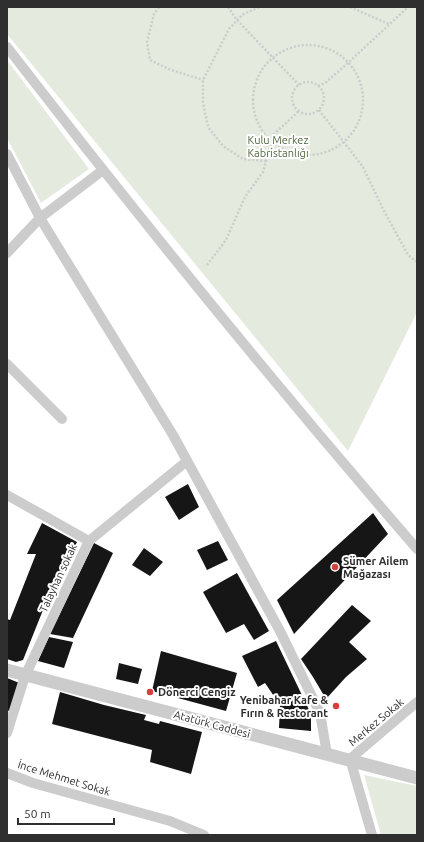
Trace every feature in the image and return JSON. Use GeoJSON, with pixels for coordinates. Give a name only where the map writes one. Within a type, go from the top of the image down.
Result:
{"type":"FeatureCollection","features":[{"type":"Feature","properties":{"kind":"street"},"geometry":{"type":"LineString","coordinates":[[7,47],[102,170],[349,470],[417,549]]}},
{"type":"Feature","properties":{"kind":"street"},"geometry":{"type":"LineString","coordinates":[[7,154],[40,218],[169,428],[280,631],[320,713],[327,754]]}},
{"type":"Feature","properties":{"kind":"street"},"geometry":{"type":"LineString","coordinates":[[7,252],[40,218],[102,170]]}},
{"type":"Feature","properties":{"kind":"street"},"geometry":{"type":"LineString","coordinates":[[7,364],[62,419]]}},
{"type":"Feature","properties":{"kind":"street","name":"Talayhan sokak"},"geometry":{"type":"LineString","coordinates":[[7,733],[25,676],[88,541],[187,461]]}},
{"type":"Feature","properties":{"kind":"street"},"geometry":{"type":"LineString","coordinates":[[7,495],[88,541]]}},
{"type":"Feature","properties":{"kind":"street","name":"Atatürk Caddesi"},"geometry":{"type":"LineString","coordinates":[[7,670],[25,676],[350,759],[417,778]]}},
{"type":"Feature","properties":{"kind":"street","name":"Merkez Sokak"},"geometry":{"type":"LineString","coordinates":[[350,759],[417,702]]}},
{"type":"Feature","properties":{"kind":"street"},"geometry":{"type":"LineString","coordinates":[[350,759],[372,835]]}},
{"type":"Feature","properties":{"kind":"street","name":"İnce Mehmet Sokak"},"geometry":{"type":"LineString","coordinates":[[7,773],[33,782],[170,821],[204,835]]}},
{"type":"Feature","properties":{"kind":"path"},"geometry":{"type":"LineString","coordinates":[[159,7],[154,14],[147,42],[150,60],[171,70],[203,80]]}},
{"type":"Feature","properties":{"kind":"path"},"geometry":{"type":"LineString","coordinates":[[228,7],[237,20],[299,85]]}},
{"type":"Feature","properties":{"kind":"path"},"geometry":{"type":"LineString","coordinates":[[259,7],[242,15],[226,36],[203,80],[203,103],[208,127],[223,146],[243,160],[266,161]]}},
{"type":"Feature","properties":{"kind":"path"},"geometry":{"type":"LineString","coordinates":[[350,7],[390,24]]}},
{"type":"Feature","properties":{"kind":"path"},"geometry":{"type":"LineString","coordinates":[[318,86],[325,83],[348,63],[408,7]]}},
{"type":"Feature","properties":{"kind":"path"},"geometry":{"type":"LineString","coordinates":[[311,45],[328,49],[343,58],[348,63],[362,87],[363,104],[359,121],[349,137],[335,149],[317,155],[298,155],[280,148],[266,136],[256,120],[253,101],[256,83],[265,66],[278,54],[293,47],[311,45]]}},
{"type":"Feature","properties":{"kind":"path"},"geometry":{"type":"LineString","coordinates":[[308,82],[318,86],[322,90],[324,100],[319,110],[309,114],[299,111],[293,98],[295,89],[299,85],[308,82]]}},
{"type":"Feature","properties":{"kind":"path"},"geometry":{"type":"LineString","coordinates":[[319,110],[363,167],[383,209],[408,254],[417,262]]}},
{"type":"Feature","properties":{"kind":"path"},"geometry":{"type":"LineString","coordinates":[[207,265],[226,240],[244,197],[263,172],[273,135],[299,111]]}},
{"type":"Feature","properties":{"kind":"green space","name":"Kulu Merkez Kabristanlığı"},"geometry":{"type":"Polygon","coordinates":[[[7,7],[417,7],[417,312],[348,451],[7,34],[7,7]]]}},
{"type":"Feature","properties":{"kind":"green space"},"geometry":{"type":"Polygon","coordinates":[[[7,60],[89,169],[41,203],[7,138],[7,60]]]}},
{"type":"Feature","properties":{"kind":"green space"},"geometry":{"type":"Polygon","coordinates":[[[364,775],[417,786],[417,835],[381,835],[364,775]]]}},
{"type":"Feature","properties":{"kind":"building"},"geometry":{"type":"Polygon","coordinates":[[[188,484],[199,507],[179,520],[165,497],[188,484]]]}},
{"type":"Feature","properties":{"kind":"building","name":"Sümer Ailem Mağazası"},"geometry":{"type":"Polygon","coordinates":[[[373,513],[388,534],[294,634],[277,600],[373,513]]]}},
{"type":"Feature","properties":{"kind":"building"},"geometry":{"type":"Polygon","coordinates":[[[42,523],[77,542],[43,610],[23,660],[16,662],[7,659],[7,619],[10,620],[36,554],[27,554],[42,523]]]}},
{"type":"Feature","properties":{"kind":"building"},"geometry":{"type":"Polygon","coordinates":[[[218,541],[228,560],[207,570],[197,550],[218,541]]]}},
{"type":"Feature","properties":{"kind":"building"},"geometry":{"type":"Polygon","coordinates":[[[94,543],[113,553],[73,638],[50,634],[94,543]]]}},
{"type":"Feature","properties":{"kind":"building"},"geometry":{"type":"Polygon","coordinates":[[[144,548],[163,562],[150,576],[132,565],[144,548]]]}},
{"type":"Feature","properties":{"kind":"building"},"geometry":{"type":"Polygon","coordinates":[[[237,573],[269,631],[254,640],[244,624],[226,633],[203,592],[237,573]]]}},
{"type":"Feature","properties":{"kind":"building"},"geometry":{"type":"Polygon","coordinates":[[[352,605],[371,621],[349,642],[367,659],[346,677],[326,699],[301,659],[352,605]]]}},
{"type":"Feature","properties":{"kind":"building"},"geometry":{"type":"Polygon","coordinates":[[[49,637],[73,642],[64,668],[38,661],[49,637]]]}},
{"type":"Feature","properties":{"kind":"building"},"geometry":{"type":"Polygon","coordinates":[[[276,641],[311,714],[311,731],[279,728],[280,705],[265,683],[258,687],[242,656],[276,641]]]}},
{"type":"Feature","properties":{"kind":"building"},"geometry":{"type":"Polygon","coordinates":[[[161,651],[237,673],[226,711],[152,691],[161,651]]]}},
{"type":"Feature","properties":{"kind":"building"},"geometry":{"type":"Polygon","coordinates":[[[119,663],[142,669],[138,684],[116,679],[119,663]]]}},
{"type":"Feature","properties":{"kind":"building"},"geometry":{"type":"Polygon","coordinates":[[[7,678],[22,684],[13,713],[7,710],[7,678]]]}},
{"type":"Feature","properties":{"kind":"building"},"geometry":{"type":"Polygon","coordinates":[[[60,692],[146,715],[144,720],[159,724],[160,721],[202,732],[191,774],[150,762],[152,750],[52,724],[60,692]]]}},
{"type":"Feature","properties":{"kind":"place","name":"Sümer Ailem Mağazası"},"geometry":{"type":"Point","coordinates":[335,567]}},
{"type":"Feature","properties":{"kind":"place","name":"Dönerci Cengiz"},"geometry":{"type":"Point","coordinates":[150,692]}},
{"type":"Feature","properties":{"kind":"place","name":"Yenibahar Kafe & Fırın & Restorant"},"geometry":{"type":"Point","coordinates":[336,706]}}]}
